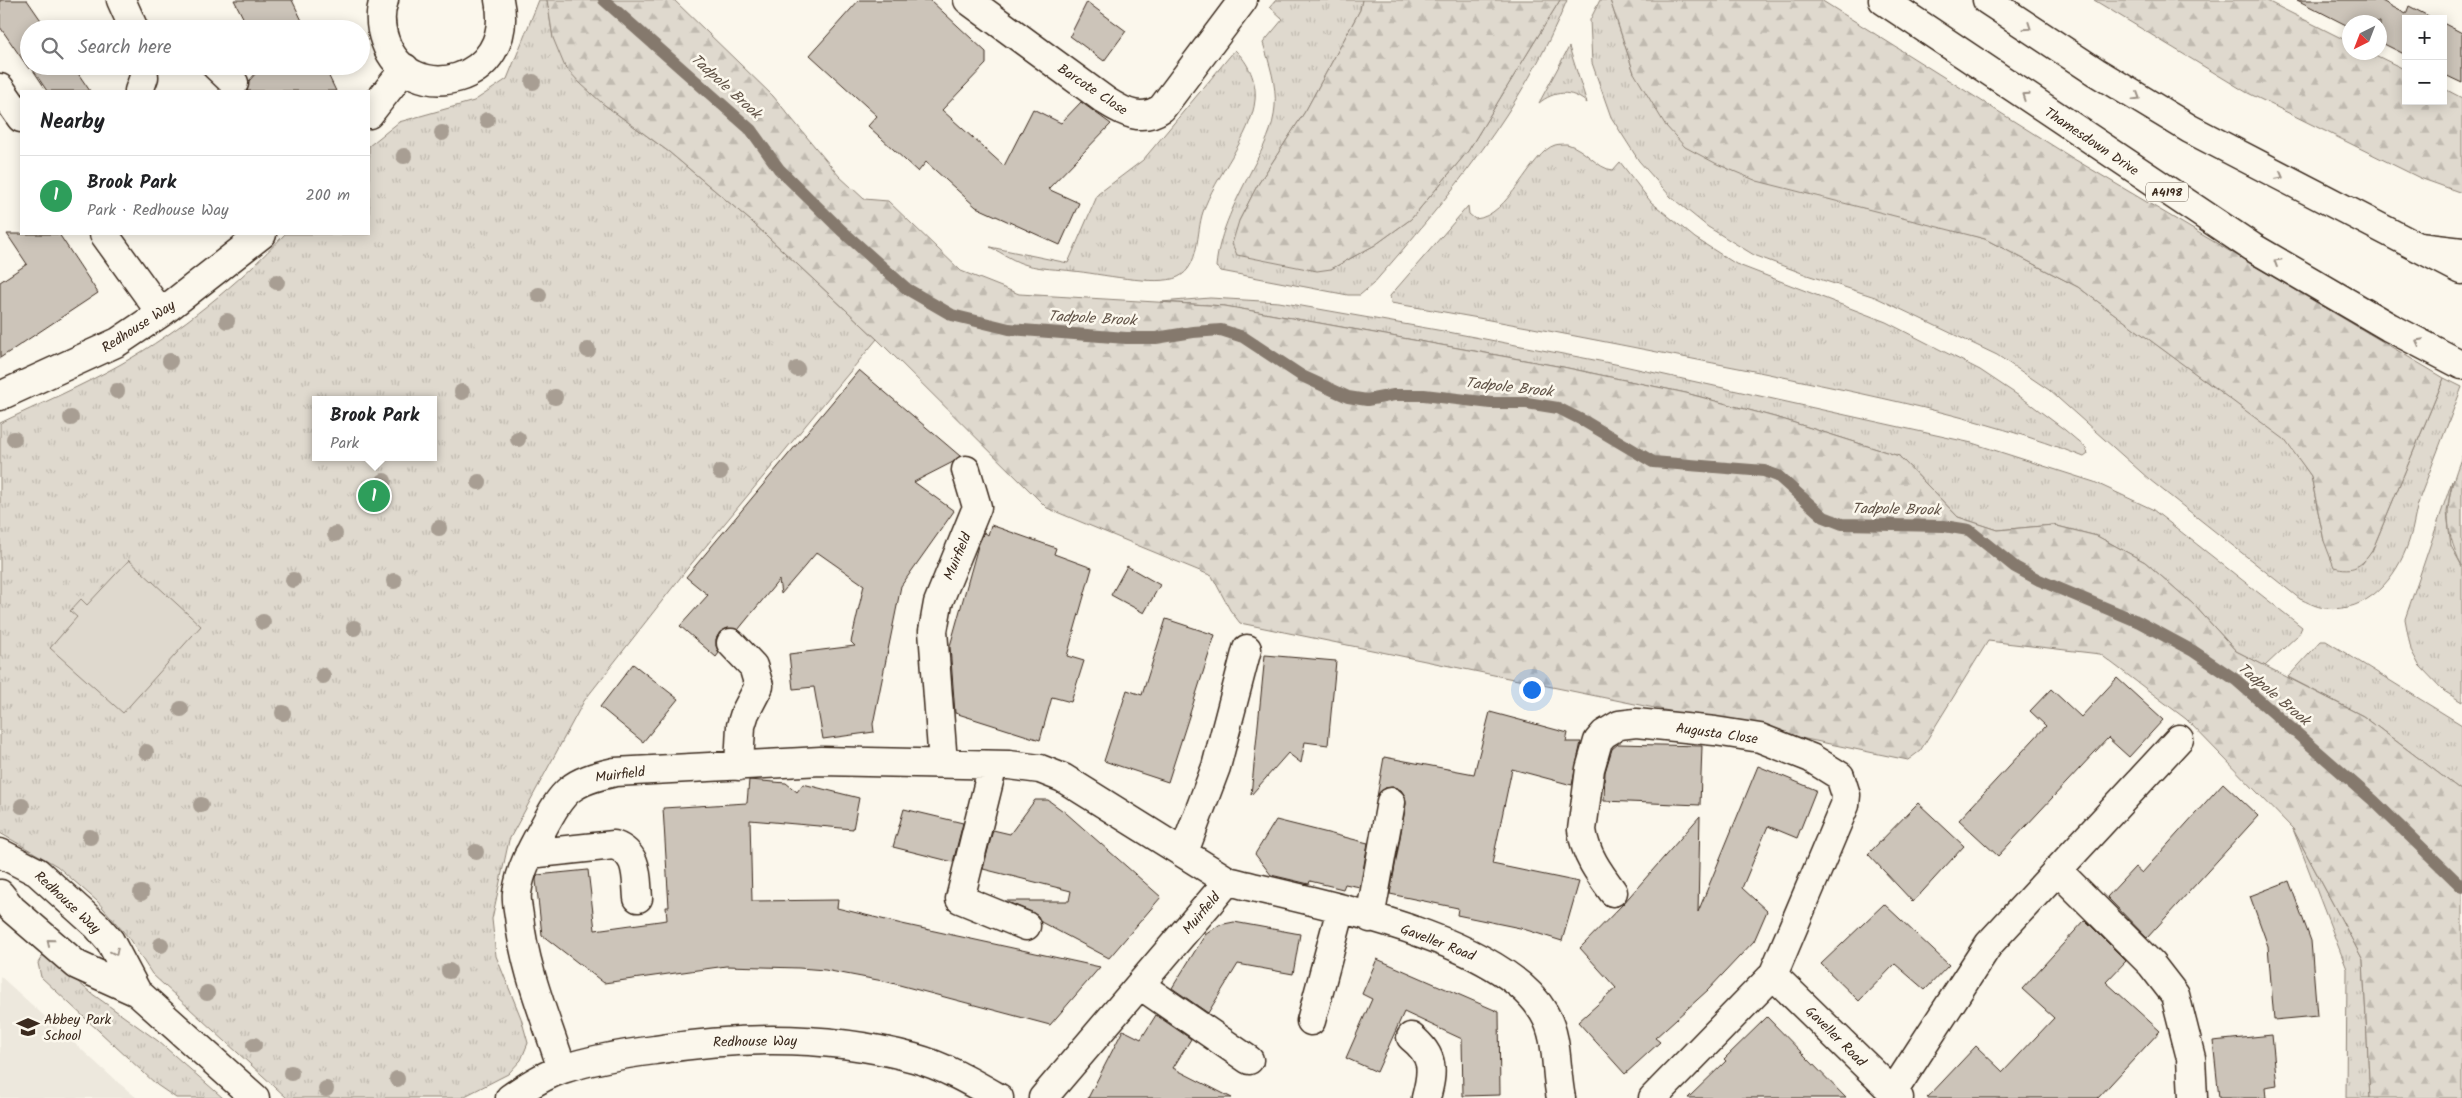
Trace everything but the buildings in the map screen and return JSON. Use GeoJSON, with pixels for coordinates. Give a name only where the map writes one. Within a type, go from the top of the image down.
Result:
{"type":"FeatureCollection","features":[{"type":"Feature","properties":{"kind":"street"},"geometry":{"type":"LineString","coordinates":[[121,0],[130,20]]}},
{"type":"Feature","properties":{"kind":"street"},"geometry":{"type":"LineString","coordinates":[[384,0],[381,9],[381,30],[388,50],[405,68],[418,76],[438,80],[458,78],[476,69],[491,55],[500,37],[502,16],[499,0]]}},
{"type":"Feature","properties":{"kind":"street","name":"Barcote Close"},"geometry":{"type":"LineString","coordinates":[[968,0],[1106,101],[1126,114],[1134,116],[1145,116],[1162,108],[1243,0]]}},
{"type":"Feature","properties":{"kind":"street","name":"Thamesdown Drive"},"geometry":{"type":"LineString","coordinates":[[1883,0],[2252,247],[2381,322],[2462,365]]}},
{"type":"Feature","properties":{"kind":"street"},"geometry":{"type":"LineString","coordinates":[[1987,0],[2096,72],[2190,129],[2462,270]]}},
{"type":"Feature","properties":{"kind":"street"},"geometry":{"type":"LineString","coordinates":[[370,113],[405,68]]}},
{"type":"Feature","properties":{"kind":"street"},"geometry":{"type":"LineString","coordinates":[[140,90],[144,75]]}},
{"type":"Feature","properties":{"kind":"street"},"geometry":{"type":"LineString","coordinates":[[105,235],[161,313]]}},
{"type":"Feature","properties":{"kind":"street","name":"Redhouse Way"},"geometry":{"type":"LineString","coordinates":[[0,396],[104,350],[161,313],[261,235]]}},
{"type":"Feature","properties":{"kind":"street"},"geometry":{"type":"LineString","coordinates":[[2415,247],[2462,252]]}},
{"type":"Feature","properties":{"kind":"street","name":"Muirfield"},"geometry":{"type":"LineString","coordinates":[[943,762],[933,653],[933,631],[938,603],[977,507],[966,470]]}},
{"type":"Feature","properties":{"kind":"street"},"geometry":{"type":"LineString","coordinates":[[731,643],[753,666],[759,686],[745,713],[741,726],[739,766]]}},
{"type":"Feature","properties":{"kind":"street"},"geometry":{"type":"LineString","coordinates":[[1184,852],[1216,767],[1247,649]]}},
{"type":"Feature","properties":{"kind":"street","name":"Augusta Close"},"geometry":{"type":"LineString","coordinates":[[1613,892],[1594,865],[1583,839],[1582,830],[1593,754],[1598,741],[1611,729],[1619,725],[1636,723],[1715,731],[1760,738],[1811,758],[1840,776],[1846,795],[1833,836],[1773,975]]}},
{"type":"Feature","properties":{"kind":"street","name":"Gaveller Road"},"geometry":{"type":"LineString","coordinates":[[1773,975],[1896,1095],[1990,944],[2179,740]]}},
{"type":"Feature","properties":{"kind":"street","name":"Muirfield"},"geometry":{"type":"LineString","coordinates":[[562,1069],[521,938],[517,894],[524,863],[549,817],[565,794],[575,784],[591,777],[615,772],[821,760],[943,762],[993,765],[1040,769],[1063,778],[1228,881],[1042,1098]]}},
{"type":"Feature","properties":{"kind":"street"},"geometry":{"type":"LineString","coordinates":[[993,765],[960,899],[1026,926]]}},
{"type":"Feature","properties":{"kind":"street"},"geometry":{"type":"LineString","coordinates":[[1370,918],[1391,802]]}},
{"type":"Feature","properties":{"kind":"street"},"geometry":{"type":"LineString","coordinates":[[529,854],[614,845],[623,848],[630,855],[636,867],[638,898]]}},
{"type":"Feature","properties":{"kind":"street","name":"Redhouse Way"},"geometry":{"type":"LineString","coordinates":[[0,853],[37,872],[97,926],[110,942],[138,992]]}},
{"type":"Feature","properties":{"kind":"street"},"geometry":{"type":"LineString","coordinates":[[2057,870],[2151,964],[2175,995],[2191,1058],[2193,1098]]}},
{"type":"Feature","properties":{"kind":"street","name":"Gaveller Road"},"geometry":{"type":"LineString","coordinates":[[1228,881],[1341,909],[1437,939],[1490,962],[1516,979],[1544,1012],[1550,1024],[1561,1098]]}},
{"type":"Feature","properties":{"kind":"street","name":"Redhouse Way"},"geometry":{"type":"LineString","coordinates":[[0,894],[12,909],[77,965],[138,992],[255,1098]]}},
{"type":"Feature","properties":{"kind":"street"},"geometry":{"type":"LineString","coordinates":[[1312,1021],[1341,909]]}},
{"type":"Feature","properties":{"kind":"street"},"geometry":{"type":"LineString","coordinates":[[1653,1098],[1773,975]]}},
{"type":"Feature","properties":{"kind":"street"},"geometry":{"type":"LineString","coordinates":[[1140,985],[1249,1060]]}},
{"type":"Feature","properties":{"kind":"street"},"geometry":{"type":"LineString","coordinates":[[1411,1037],[1419,1043],[1430,1060],[1432,1070],[1426,1098]]}},
{"type":"Feature","properties":{"kind":"street","name":"Redhouse Way"},"geometry":{"type":"LineString","coordinates":[[510,1098],[532,1083],[562,1069],[616,1056],[700,1043],[762,1039],[867,1046],[916,1058],[968,1080],[1000,1098]]}},
{"type":"Feature","properties":{"kind":"shaded area","name":"Abbey Park School"},"geometry":{"type":"Polygon","coordinates":[[[0,976],[114,1079],[137,1098],[0,1098],[0,976]]]}},
{"type":"Feature","properties":{"kind":"green space"},"geometry":{"type":"Polygon","coordinates":[[[539,0],[547,0],[553,38],[602,103],[669,152],[751,221],[877,339],[687,569],[584,701],[509,840],[492,919],[496,956],[521,1018],[528,1043],[521,1060],[508,1074],[461,1098],[287,1098],[152,974],[128,937],[97,901],[57,866],[0,833],[0,423],[106,372],[143,351],[208,305],[248,271],[284,235],[370,235],[370,145],[399,122],[474,101],[507,79],[539,0]]]}},
{"type":"Feature","properties":{"kind":"green space"},"geometry":{"type":"Polygon","coordinates":[[[547,0],[674,0],[773,96],[839,176],[864,199],[888,201],[961,271],[1019,294],[1225,306],[1563,367],[1686,393],[1782,419],[1899,456],[1958,517],[1998,530],[2053,525],[2097,536],[2145,562],[2193,604],[2236,651],[2363,716],[2462,791],[2462,1098],[2370,1098],[2363,960],[2293,829],[2186,719],[2100,654],[1988,641],[1920,751],[1908,760],[1240,623],[1230,610],[1212,576],[1047,508],[877,339],[751,221],[669,152],[602,103],[581,84],[565,67],[553,38],[547,0]]]}},
{"type":"Feature","properties":{"kind":"green space"},"geometry":{"type":"Polygon","coordinates":[[[1276,0],[1362,0],[1360,10],[1306,110],[1257,186],[1239,221],[1331,269],[1375,245],[1411,219],[1468,151],[1560,0],[1567,0],[1529,77],[1507,114],[1482,150],[1429,218],[1373,284],[1360,295],[1348,295],[1221,271],[1216,267],[1225,228],[1273,122],[1275,90],[1263,43],[1283,19],[1270,7],[1276,0]]]}},
{"type":"Feature","properties":{"kind":"green space"},"geometry":{"type":"Polygon","coordinates":[[[1362,0],[1560,0],[1468,151],[1411,219],[1375,245],[1331,269],[1317,271],[1237,255],[1232,244],[1239,221],[1257,186],[1306,110],[1360,10],[1362,0]]]}},
{"type":"Feature","properties":{"kind":"green space"},"geometry":{"type":"Polygon","coordinates":[[[1600,0],[1610,0],[1634,73],[1947,228],[1985,239],[2078,287],[2285,439],[2311,476],[2324,541],[2362,564],[2372,551],[2444,378],[2462,387],[2420,497],[2409,541],[2397,568],[2378,591],[2354,605],[2340,608],[2325,608],[2300,599],[2150,480],[2049,390],[1997,355],[1875,297],[1807,275],[1754,255],[1708,227],[1671,197],[1639,161],[1611,117],[1592,63],[1590,20],[1600,0]]]}},
{"type":"Feature","properties":{"kind":"green space"},"geometry":{"type":"Polygon","coordinates":[[[1610,0],[1821,0],[2074,159],[2444,378],[2372,551],[2356,567],[2346,569],[2334,567],[2324,541],[2311,476],[2284,439],[2078,287],[1985,239],[1757,181],[1717,164],[1685,147],[1666,126],[1634,73],[1610,0]]]}},
{"type":"Feature","properties":{"kind":"green space"},"geometry":{"type":"Polygon","coordinates":[[[2094,0],[2265,0],[2342,38],[2342,60],[2385,60],[2402,68],[2402,105],[2447,105],[2447,90],[2462,98],[2462,193],[2420,178],[2246,92],[2094,0]]]}},
{"type":"Feature","properties":{"kind":"green space"},"geometry":{"type":"Polygon","coordinates":[[[1569,47],[1587,103],[1575,95],[1563,93],[1551,96],[1539,103],[1569,47]]]}},
{"type":"Feature","properties":{"kind":"green space"},"geometry":{"type":"Polygon","coordinates":[[[1235,50],[1251,72],[1255,86],[1255,100],[1247,127],[1203,212],[1194,257],[1185,272],[1178,277],[1156,281],[1044,268],[1022,264],[990,247],[1068,263],[1098,194],[1143,160],[1235,50]]]}},
{"type":"Feature","properties":{"kind":"green space"},"geometry":{"type":"Polygon","coordinates":[[[1567,144],[1580,150],[1607,169],[1613,170],[1620,162],[1651,202],[1695,238],[1736,264],[1886,322],[1980,370],[2065,430],[2086,448],[2088,454],[2084,457],[1964,418],[1841,389],[1575,336],[1391,303],[1390,296],[1468,206],[1469,214],[1475,219],[1487,216],[1509,197],[1537,159],[1546,150],[1555,145],[1567,144]]]}},
{"type":"Feature","properties":{"kind":"green space"},"geometry":{"type":"Polygon","coordinates":[[[1210,298],[1279,302],[1443,331],[1615,364],[1972,443],[2094,482],[2152,509],[2302,627],[2299,634],[2265,666],[2236,651],[2193,604],[2145,562],[2097,536],[2053,525],[1998,530],[1958,517],[1899,456],[1782,419],[1686,393],[1563,367],[1225,306],[1161,302],[1210,298]]]}},
{"type":"Feature","properties":{"kind":"green space"},"geometry":{"type":"Polygon","coordinates":[[[2462,456],[2462,566],[2451,537],[2448,511],[2452,485],[2462,456]]]}},
{"type":"Feature","properties":{"kind":"green space"},"geometry":{"type":"Polygon","coordinates":[[[2452,481],[2447,512],[2451,546],[2462,566],[2462,702],[2444,691],[2419,665],[2411,650],[2405,619],[2452,481]]]}},
{"type":"Feature","properties":{"kind":"green space"},"geometry":{"type":"Polygon","coordinates":[[[129,560],[201,626],[123,713],[50,648],[77,617],[70,611],[81,599],[87,605],[129,560]]]}},
{"type":"Feature","properties":{"kind":"green space"},"geometry":{"type":"Polygon","coordinates":[[[2321,641],[2326,641],[2462,725],[2462,791],[2363,716],[2288,677],[2321,641]]]}},
{"type":"Feature","properties":{"kind":"green space"},"geometry":{"type":"Polygon","coordinates":[[[2293,829],[2363,960],[2370,1098],[2346,1098],[2347,969],[2293,829]]]}},
{"type":"Feature","properties":{"kind":"green space"},"geometry":{"type":"Polygon","coordinates":[[[44,953],[91,993],[158,1041],[223,1098],[176,1098],[157,1085],[41,977],[38,963],[44,953]]]}},
{"type":"Feature","properties":{"kind":"waterway","name":"Tadpole Brook"},"geometry":{"type":"LineString","coordinates":[[604,0],[751,130],[779,169],[841,230],[907,289],[952,315],[1009,329],[1126,338],[1156,338],[1221,330],[1243,337],[1302,376],[1348,397],[1367,400],[1394,395],[1424,395],[1491,403],[1527,403],[1558,408],[1584,421],[1653,462],[1764,471],[1778,476],[1824,517],[1842,524],[1944,526],[1969,530],[2015,567],[2039,580],[2139,622],[2193,651],[2236,680],[2374,801],[2462,887]]}},
{"type":"Feature","properties":{"kind":"place","name":"Brook Park"},"geometry":{"type":"Point","coordinates":[374,496]}},
{"type":"Feature","properties":{"kind":"place","name":"Abbey Park School"},"geometry":{"type":"Point","coordinates":[28,1027]}}]}
